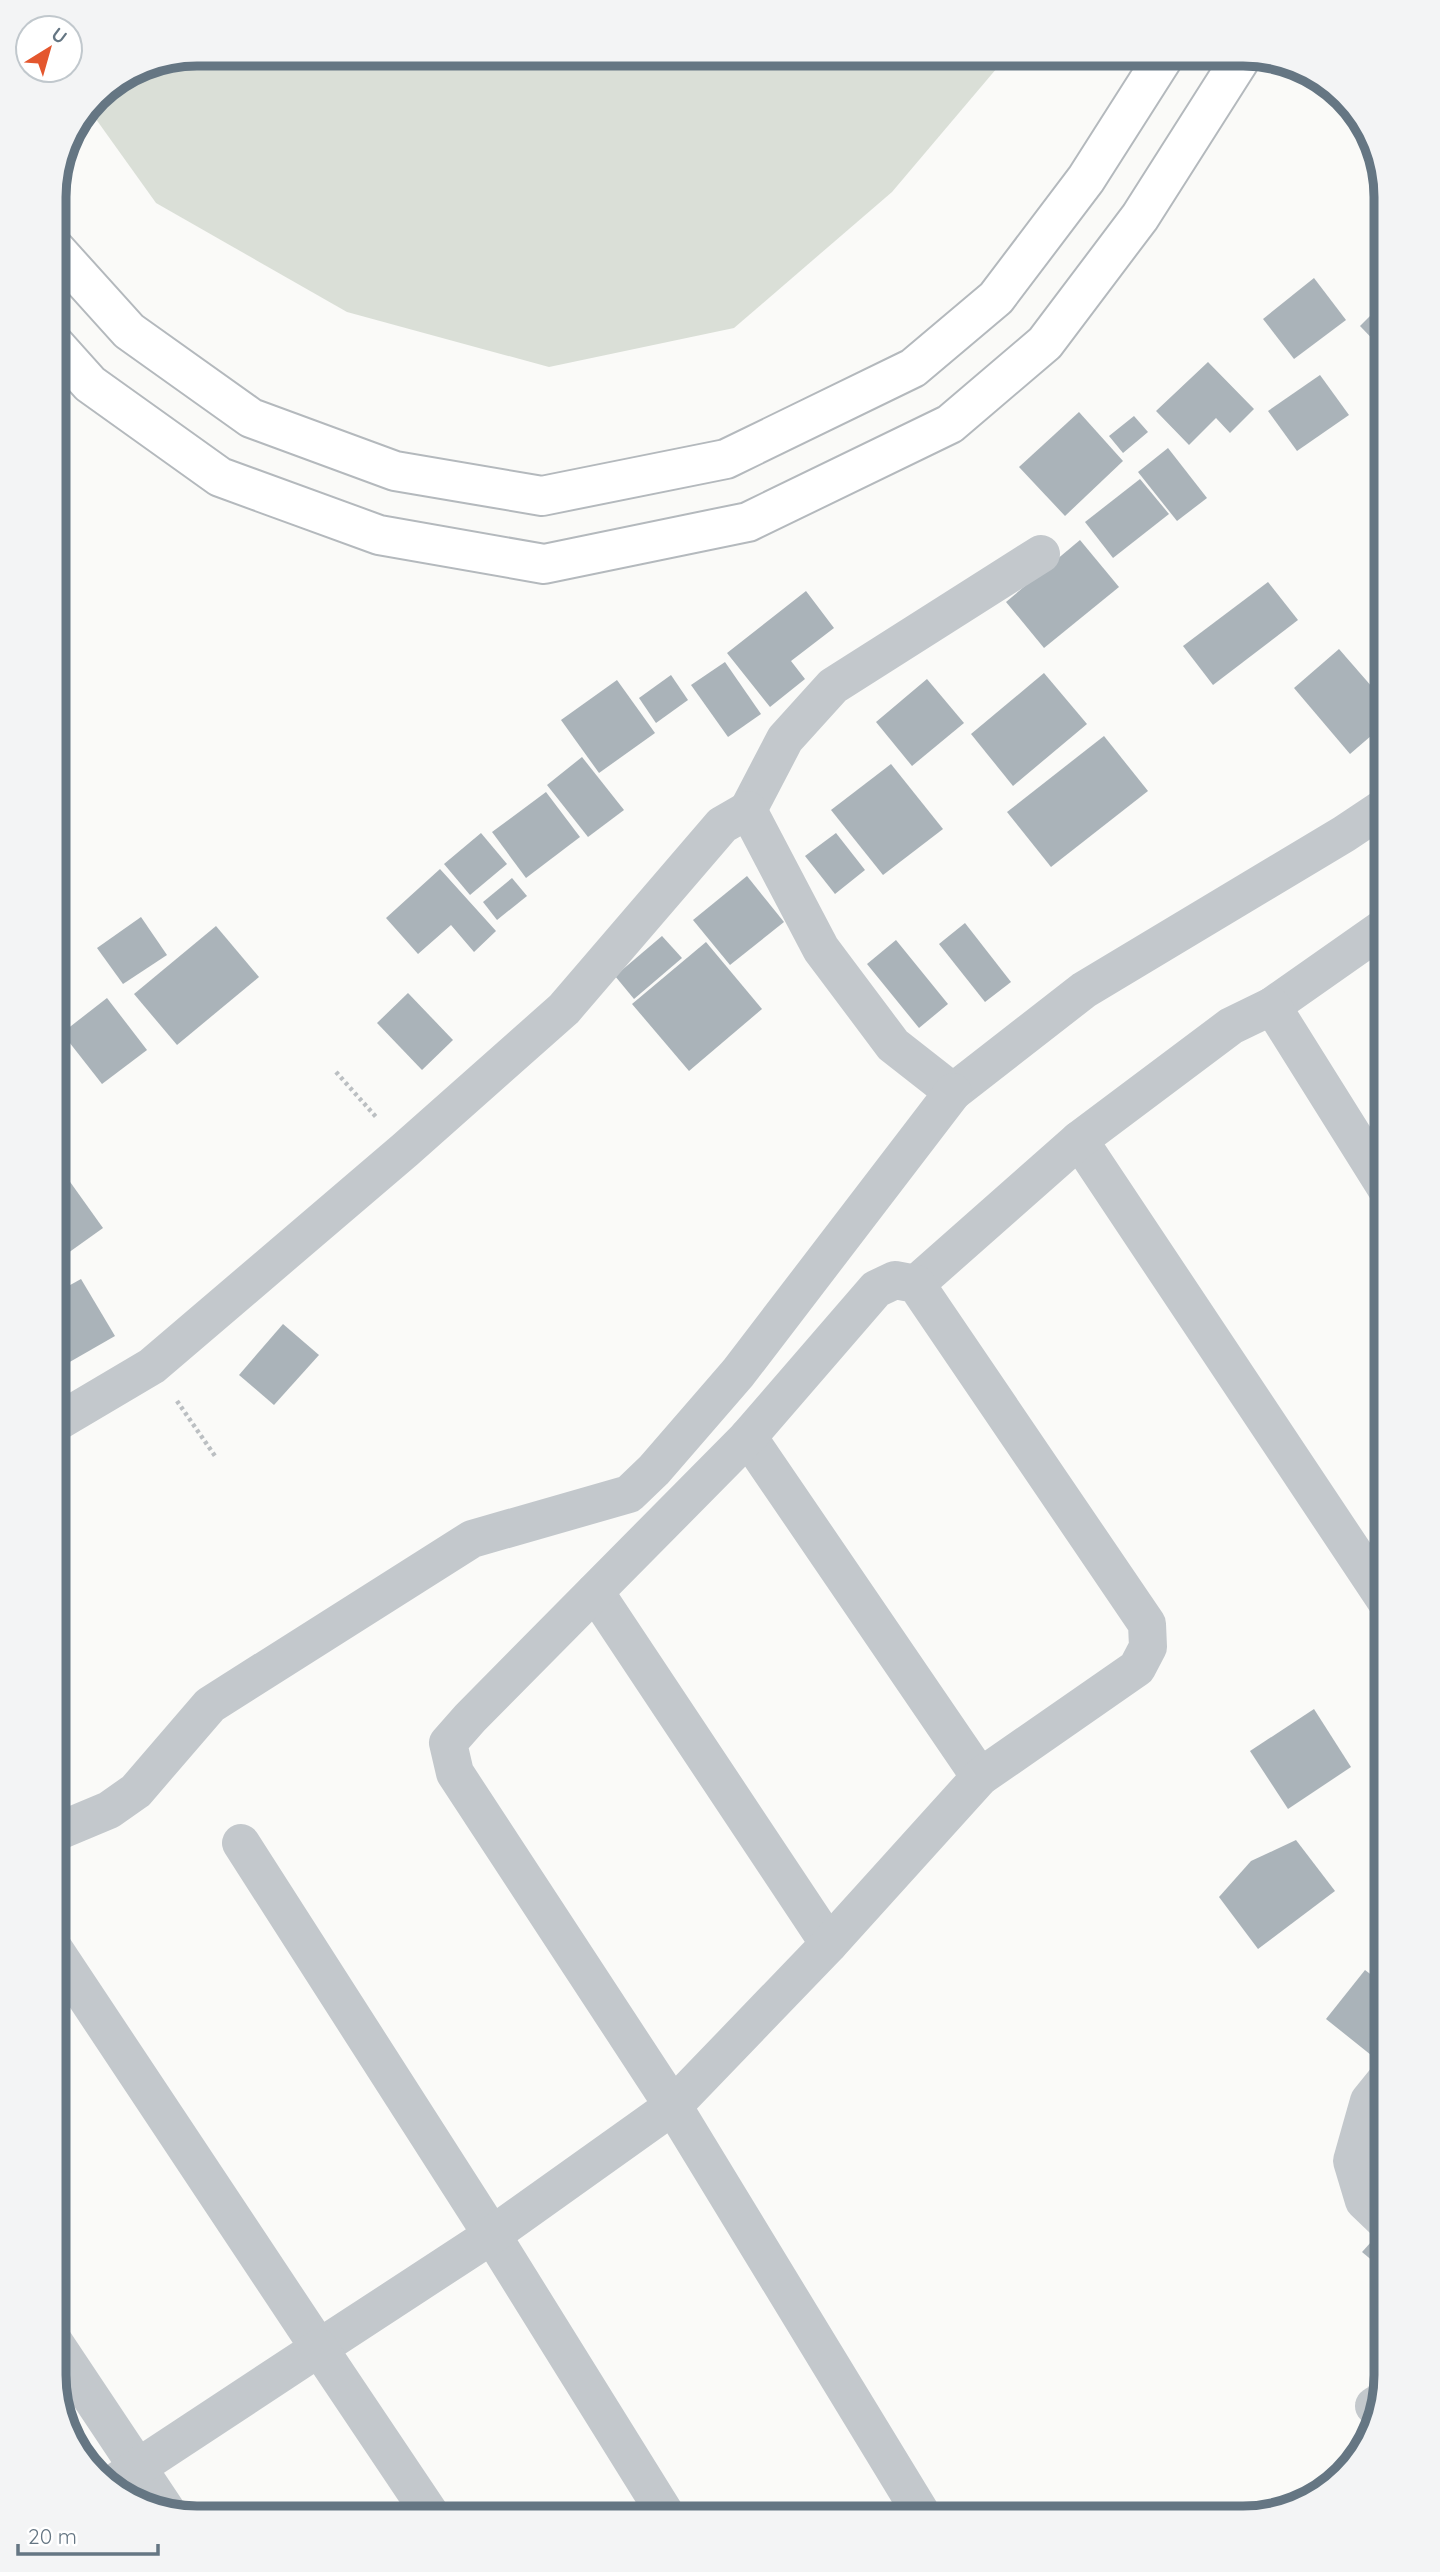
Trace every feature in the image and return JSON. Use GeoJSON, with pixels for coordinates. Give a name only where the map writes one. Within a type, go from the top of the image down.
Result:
{"type":"FeatureCollection","features":[{"type":"Feature","properties":{"kind":"highway"},"geometry":{"type":"LineString","coordinates":[[67,262],[129,331],[251,418],[396,471],[542,496],[726,459],[913,368],[996,298],[1086,179],[1157,67]]}},
{"type":"Feature","properties":{"kind":"highway"},"geometry":{"type":"LineString","coordinates":[[67,358],[90,384],[220,477],[379,535],[544,564],[748,522],[950,424],[1045,343],[1140,217],[1235,67]]}},
{"type":"Feature","properties":{"kind":"street"},"geometry":{"type":"LineString","coordinates":[[66,1417],[152,1366],[405,1150],[564,1009],[722,825],[748,810],[785,739],[833,686],[1041,554]]}},
{"type":"Feature","properties":{"kind":"street"},"geometry":{"type":"LineString","coordinates":[[748,810],[821,949],[893,1045],[953,1092]]}},
{"type":"Feature","properties":{"kind":"street"},"geometry":{"type":"LineString","coordinates":[[66,1828],[109,1810],[136,1791],[210,1704],[472,1539],[629,1493],[654,1470],[738,1373],[953,1092],[1083,990],[1374,814]]}},
{"type":"Feature","properties":{"kind":"street"},"geometry":{"type":"LineString","coordinates":[[916,1284],[1079,1140],[1231,1026],[1272,1006],[1374,934]]}},
{"type":"Feature","properties":{"kind":"street"},"geometry":{"type":"LineString","coordinates":[[1272,1006],[1374,1169]]}},
{"type":"Feature","properties":{"kind":"street"},"geometry":{"type":"LineString","coordinates":[[1079,1140],[1374,1583]]}},
{"type":"Feature","properties":{"kind":"street"},"geometry":{"type":"LineString","coordinates":[[125,2476],[492,2235],[673,2106],[829,1944],[980,1777],[1137,1668],[1148,1647],[1147,1624],[916,1284],[895,1280],[876,1289],[748,1437],[448,1743],[455,1773],[673,2106],[917,2506]]}},
{"type":"Feature","properties":{"kind":"street"},"geometry":{"type":"LineString","coordinates":[[748,1437],[980,1777]]}},
{"type":"Feature","properties":{"kind":"street"},"geometry":{"type":"LineString","coordinates":[[595,1592],[829,1944]]}},
{"type":"Feature","properties":{"kind":"street"},"geometry":{"type":"LineString","coordinates":[[241,1843],[492,2235],[660,2505]]}},
{"type":"Feature","properties":{"kind":"street"},"geometry":{"type":"LineString","coordinates":[[66,1967],[424,2505]]}},
{"type":"Feature","properties":{"kind":"street"},"geometry":{"type":"LineString","coordinates":[[1374,2095],[1369,2101],[1352,2161],[1364,2201],[1374,2210]]}},
{"type":"Feature","properties":{"kind":"street"},"geometry":{"type":"LineString","coordinates":[[66,2365],[125,2476],[150,2497]]}},
{"type":"Feature","properties":{"kind":"path"},"geometry":{"type":"LineString","coordinates":[[336,1072],[405,1150]]}},
{"type":"Feature","properties":{"kind":"path"},"geometry":{"type":"LineString","coordinates":[[152,1366],[215,1456]]}},
{"type":"Feature","properties":{"kind":"shaded area"},"geometry":{"type":"Polygon","coordinates":[[[197,66],[998,67],[892,192],[734,328],[549,367],[347,312],[156,203],[95,117],[111,99],[132,84],[155,73],[172,69],[197,66]]]}},
{"type":"Feature","properties":{"kind":"building"},"geometry":{"type":"Polygon","coordinates":[[[1314,278],[1346,320],[1294,359],[1263,319],[1314,278]]]}},
{"type":"Feature","properties":{"kind":"building"},"geometry":{"type":"Polygon","coordinates":[[[1374,312],[1374,341],[1360,326],[1374,312]]]}},
{"type":"Feature","properties":{"kind":"building"},"geometry":{"type":"Polygon","coordinates":[[[1208,362],[1254,409],[1230,433],[1216,418],[1189,445],[1156,411],[1208,362]]]}},
{"type":"Feature","properties":{"kind":"building"},"geometry":{"type":"Polygon","coordinates":[[[1320,375],[1349,415],[1297,451],[1268,411],[1320,375]]]}},
{"type":"Feature","properties":{"kind":"building"},"geometry":{"type":"Polygon","coordinates":[[[1079,412],[1123,461],[1065,516],[1019,467],[1079,412]]]}},
{"type":"Feature","properties":{"kind":"building"},"geometry":{"type":"Polygon","coordinates":[[[1134,416],[1148,432],[1123,453],[1109,436],[1134,416]]]}},
{"type":"Feature","properties":{"kind":"building"},"geometry":{"type":"Polygon","coordinates":[[[1168,448],[1207,498],[1177,521],[1138,472],[1168,448]]]}},
{"type":"Feature","properties":{"kind":"building"},"geometry":{"type":"Polygon","coordinates":[[[1140,479],[1169,514],[1113,558],[1085,522],[1140,479]]]}},
{"type":"Feature","properties":{"kind":"building"},"geometry":{"type":"Polygon","coordinates":[[[1080,540],[1119,587],[1044,648],[1006,602],[1080,540]]]}},
{"type":"Feature","properties":{"kind":"building"},"geometry":{"type":"Polygon","coordinates":[[[1268,582],[1298,620],[1213,685],[1183,646],[1268,582]]]}},
{"type":"Feature","properties":{"kind":"building"},"geometry":{"type":"Polygon","coordinates":[[[806,591],[834,628],[791,661],[805,679],[770,707],[727,653],[806,591]]]}},
{"type":"Feature","properties":{"kind":"building"},"geometry":{"type":"Polygon","coordinates":[[[1339,649],[1374,689],[1374,733],[1350,754],[1294,688],[1339,649]]]}},
{"type":"Feature","properties":{"kind":"building"},"geometry":{"type":"Polygon","coordinates":[[[725,662],[761,714],[728,737],[691,685],[725,662]]]}},
{"type":"Feature","properties":{"kind":"building"},"geometry":{"type":"Polygon","coordinates":[[[1044,673],[1087,724],[1013,786],[971,734],[1044,673]]]}},
{"type":"Feature","properties":{"kind":"building"},"geometry":{"type":"Polygon","coordinates":[[[671,675],[688,700],[656,723],[639,698],[671,675]]]}},
{"type":"Feature","properties":{"kind":"building"},"geometry":{"type":"Polygon","coordinates":[[[927,679],[964,723],[912,766],[876,722],[927,679]]]}},
{"type":"Feature","properties":{"kind":"building"},"geometry":{"type":"Polygon","coordinates":[[[617,680],[655,733],[599,773],[561,720],[617,680]]]}},
{"type":"Feature","properties":{"kind":"building"},"geometry":{"type":"Polygon","coordinates":[[[1104,736],[1148,791],[1051,867],[1007,812],[1104,736]]]}},
{"type":"Feature","properties":{"kind":"building"},"geometry":{"type":"Polygon","coordinates":[[[582,757],[624,810],[588,837],[547,785],[582,757]]]}},
{"type":"Feature","properties":{"kind":"building"},"geometry":{"type":"Polygon","coordinates":[[[891,764],[943,829],[883,875],[831,810],[891,764]]]}},
{"type":"Feature","properties":{"kind":"building"},"geometry":{"type":"Polygon","coordinates":[[[546,792],[580,837],[526,878],[492,832],[546,792]]]}},
{"type":"Feature","properties":{"kind":"building"},"geometry":{"type":"Polygon","coordinates":[[[481,833],[507,864],[470,895],[444,864],[481,833]]]}},
{"type":"Feature","properties":{"kind":"building"},"geometry":{"type":"Polygon","coordinates":[[[836,833],[865,870],[835,894],[805,856],[836,833]]]}},
{"type":"Feature","properties":{"kind":"building"},"geometry":{"type":"Polygon","coordinates":[[[440,869],[496,931],[474,952],[451,925],[418,954],[386,918],[440,869]]]}},
{"type":"Feature","properties":{"kind":"building"},"geometry":{"type":"Polygon","coordinates":[[[747,876],[784,922],[730,965],[693,920],[747,876]]]}},
{"type":"Feature","properties":{"kind":"building"},"geometry":{"type":"Polygon","coordinates":[[[512,878],[527,896],[497,920],[483,902],[512,878]]]}},
{"type":"Feature","properties":{"kind":"building"},"geometry":{"type":"Polygon","coordinates":[[[141,917],[167,955],[123,984],[97,948],[141,917]]]}},
{"type":"Feature","properties":{"kind":"building"},"geometry":{"type":"Polygon","coordinates":[[[965,923],[1011,982],[985,1002],[939,944],[965,923]]]}},
{"type":"Feature","properties":{"kind":"building"},"geometry":{"type":"Polygon","coordinates":[[[216,926],[259,977],[177,1045],[134,994],[216,926]]]}},
{"type":"Feature","properties":{"kind":"building"},"geometry":{"type":"Polygon","coordinates":[[[662,936],[682,958],[634,999],[615,976],[662,936]]]}},
{"type":"Feature","properties":{"kind":"building"},"geometry":{"type":"Polygon","coordinates":[[[896,940],[948,1004],[919,1028],[867,964],[896,940]]]}},
{"type":"Feature","properties":{"kind":"building"},"geometry":{"type":"Polygon","coordinates":[[[706,942],[762,1009],[689,1071],[632,1004],[706,942]]]}},
{"type":"Feature","properties":{"kind":"building"},"geometry":{"type":"Polygon","coordinates":[[[408,993],[453,1040],[422,1070],[377,1023],[408,993]]]}},
{"type":"Feature","properties":{"kind":"building"},"geometry":{"type":"Polygon","coordinates":[[[107,998],[147,1050],[102,1084],[67,1039],[67,1029],[107,998]]]}},
{"type":"Feature","properties":{"kind":"building"},"geometry":{"type":"Polygon","coordinates":[[[67,1177],[103,1228],[67,1254],[67,1177]]]}},
{"type":"Feature","properties":{"kind":"building"},"geometry":{"type":"Polygon","coordinates":[[[81,1279],[115,1336],[66,1364],[66,1287],[81,1279]]]}},
{"type":"Feature","properties":{"kind":"building"},"geometry":{"type":"Polygon","coordinates":[[[283,1324],[319,1355],[274,1405],[239,1375],[283,1324]]]}},
{"type":"Feature","properties":{"kind":"building"},"geometry":{"type":"Polygon","coordinates":[[[1314,1709],[1351,1767],[1288,1809],[1250,1751],[1314,1709]]]}},
{"type":"Feature","properties":{"kind":"building"},"geometry":{"type":"Polygon","coordinates":[[[1296,1840],[1335,1891],[1258,1949],[1219,1897],[1251,1861],[1296,1840]]]}},
{"type":"Feature","properties":{"kind":"building"},"geometry":{"type":"Polygon","coordinates":[[[1365,1970],[1374,1977],[1374,2057],[1326,2019],[1365,1970]]]}},
{"type":"Feature","properties":{"kind":"building"},"geometry":{"type":"Polygon","coordinates":[[[1374,2239],[1374,2262],[1362,2252],[1374,2239]]]}}]}
